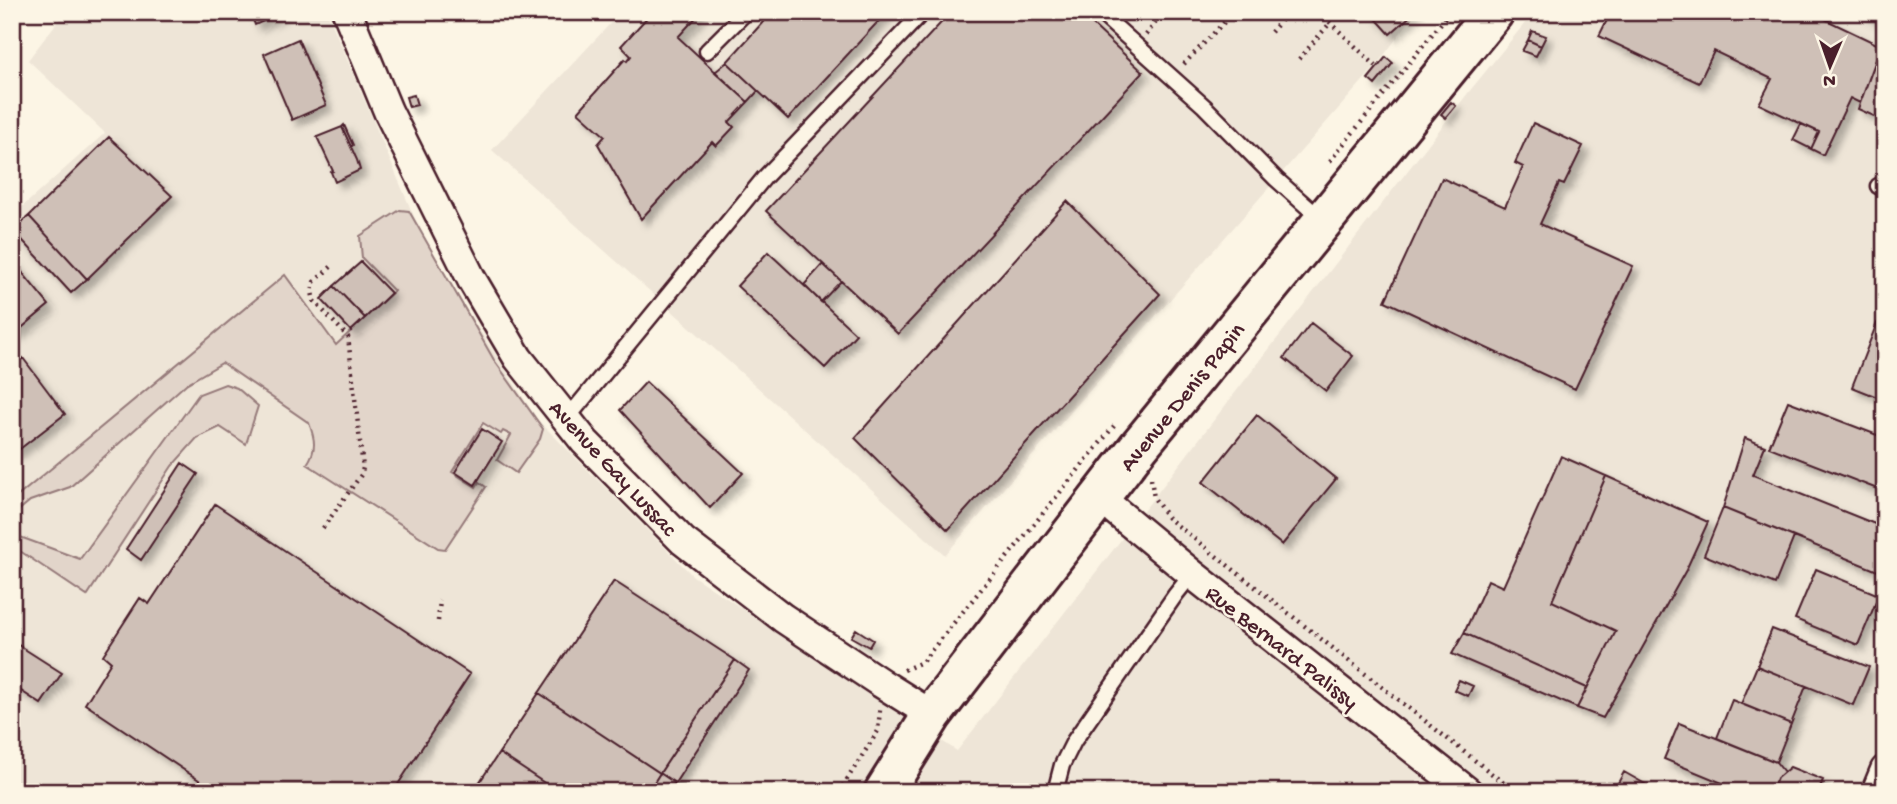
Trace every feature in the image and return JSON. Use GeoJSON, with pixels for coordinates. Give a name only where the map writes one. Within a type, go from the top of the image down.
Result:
{"type":"FeatureCollection","features":[{"type":"Feature","properties":{"kind":"main road","name":"Avenue Denis Papin"},"geometry":{"type":"LineString","coordinates":[[884,792],[932,715],[1140,445],[1311,211],[1494,12]]}},
{"type":"Feature","properties":{"kind":"street","name":"Avenue Gay Lussac"},"geometry":{"type":"LineString","coordinates":[[347,12],[388,111],[472,280],[518,358],[584,442],[683,541],[783,618],[932,715]]}},
{"type":"Feature","properties":{"kind":"street","name":"Rue Bernard Palissy"},"geometry":{"type":"LineString","coordinates":[[1100,498],[1468,792]]}},
{"type":"Feature","properties":{"kind":"street"},"geometry":{"type":"LineString","coordinates":[[1876,792],[1885,771]]}},
{"type":"Feature","properties":{"kind":"lane"},"geometry":{"type":"LineString","coordinates":[[707,51],[746,12]]}},
{"type":"Feature","properties":{"kind":"lane"},"geometry":{"type":"LineString","coordinates":[[566,420],[764,178],[923,12]]}},
{"type":"Feature","properties":{"kind":"lane"},"geometry":{"type":"LineString","coordinates":[[1099,12],[1204,106],[1311,211]]}},
{"type":"Feature","properties":{"kind":"lane"},"geometry":{"type":"LineString","coordinates":[[1055,792],[1062,765],[1074,741],[1192,574]]}},
{"type":"Feature","properties":{"kind":"path"},"geometry":{"type":"LineString","coordinates":[[1137,46],[1164,12]]}},
{"type":"Feature","properties":{"kind":"path"},"geometry":{"type":"LineString","coordinates":[[1171,77],[1234,12]]}},
{"type":"Feature","properties":{"kind":"path"},"geometry":{"type":"LineString","coordinates":[[1271,32],[1292,12]]}},
{"type":"Feature","properties":{"kind":"path"},"geometry":{"type":"LineString","coordinates":[[1319,12],[1376,66]]}},
{"type":"Feature","properties":{"kind":"path"},"geometry":{"type":"LineString","coordinates":[[1311,211],[1450,12]]}},
{"type":"Feature","properties":{"kind":"path"},"geometry":{"type":"LineString","coordinates":[[1299,59],[1330,23]]}},
{"type":"Feature","properties":{"kind":"path"},"geometry":{"type":"LineString","coordinates":[[323,527],[361,475],[362,468],[348,337],[314,301],[312,292],[314,282],[332,266]]}},
{"type":"Feature","properties":{"kind":"path","name":"Avenue Denis Papin"},"geometry":{"type":"LineString","coordinates":[[902,671],[922,662],[1119,419]]}},
{"type":"Feature","properties":{"kind":"path","name":"Rue Bernard Palissy"},"geometry":{"type":"LineString","coordinates":[[1150,473],[1154,498],[1168,518],[1516,792]]}},
{"type":"Feature","properties":{"kind":"path"},"geometry":{"type":"LineString","coordinates":[[438,621],[440,600]]}},
{"type":"Feature","properties":{"kind":"path"},"geometry":{"type":"LineString","coordinates":[[839,792],[878,731],[880,710]]}},
{"type":"Feature","properties":{"kind":"shaded area"},"geometry":{"type":"Polygon","coordinates":[[[65,12],[327,12],[429,252],[537,419],[693,576],[957,751],[1468,93],[1534,12],[1885,12],[1885,792],[12,792],[12,216],[105,133],[28,60],[65,12]]]}},
{"type":"Feature","properties":{"kind":"shaded area"},"geometry":{"type":"Polygon","coordinates":[[[621,12],[1416,12],[1376,66],[945,555],[492,150],[621,12]]]}},
{"type":"Feature","properties":{"kind":"shaded area"},"geometry":{"type":"Polygon","coordinates":[[[400,210],[409,211],[494,360],[543,429],[540,439],[516,473],[497,460],[511,435],[503,431],[501,434],[483,423],[452,472],[476,487],[479,482],[486,487],[445,549],[438,548],[307,464],[314,444],[309,423],[222,363],[186,384],[70,487],[30,501],[12,516],[12,501],[285,275],[336,345],[394,291],[362,258],[360,236],[400,210]]]}},
{"type":"Feature","properties":{"kind":"shaded area"},"geometry":{"type":"Polygon","coordinates":[[[225,384],[237,388],[258,406],[246,444],[220,427],[197,438],[172,466],[87,596],[20,551],[12,562],[12,534],[80,559],[199,394],[225,384]]]}},
{"type":"Feature","properties":{"kind":"building"},"geometry":{"type":"Polygon","coordinates":[[[250,12],[283,12],[255,25],[250,12]]]}},
{"type":"Feature","properties":{"kind":"building"},"geometry":{"type":"Polygon","coordinates":[[[652,12],[701,12],[678,37],[748,102],[729,122],[734,127],[716,146],[712,142],[641,219],[598,144],[605,136],[578,112],[625,59],[627,61],[631,56],[621,46],[652,12]]]}},
{"type":"Feature","properties":{"kind":"building"},"geometry":{"type":"Polygon","coordinates":[[[772,12],[887,12],[788,119],[727,62],[772,12]]]}},
{"type":"Feature","properties":{"kind":"building"},"geometry":{"type":"Polygon","coordinates":[[[951,12],[1079,12],[1143,72],[898,334],[766,211],[951,12]]]}},
{"type":"Feature","properties":{"kind":"building"},"geometry":{"type":"Polygon","coordinates":[[[1370,12],[1415,12],[1390,34],[1370,12]]]}},
{"type":"Feature","properties":{"kind":"building"},"geometry":{"type":"Polygon","coordinates":[[[1611,12],[1810,12],[1881,46],[1860,103],[1850,98],[1823,155],[1811,149],[1819,132],[1759,104],[1772,79],[1714,51],[1699,83],[1599,36],[1611,12]]]}},
{"type":"Feature","properties":{"kind":"building"},"geometry":{"type":"Polygon","coordinates":[[[1860,12],[1885,12],[1885,24],[1860,12]]]}},
{"type":"Feature","properties":{"kind":"building"},"geometry":{"type":"Polygon","coordinates":[[[1532,31],[1546,36],[1541,46],[1528,40],[1532,31]]]}},
{"type":"Feature","properties":{"kind":"building"},"geometry":{"type":"Polygon","coordinates":[[[298,39],[326,105],[292,120],[264,54],[298,39]]]}},
{"type":"Feature","properties":{"kind":"building"},"geometry":{"type":"Polygon","coordinates":[[[1528,40],[1541,46],[1536,56],[1522,51],[1528,40]]]}},
{"type":"Feature","properties":{"kind":"building"},"geometry":{"type":"Polygon","coordinates":[[[1879,52],[1885,55],[1885,121],[1858,109],[1879,52]]]}},
{"type":"Feature","properties":{"kind":"building"},"geometry":{"type":"Polygon","coordinates":[[[1386,57],[1393,63],[1375,85],[1368,79],[1386,57]]]}},
{"type":"Feature","properties":{"kind":"building"},"geometry":{"type":"Polygon","coordinates":[[[727,62],[758,91],[748,102],[715,72],[727,62]]]}},
{"type":"Feature","properties":{"kind":"building"},"geometry":{"type":"Polygon","coordinates":[[[414,95],[417,105],[409,107],[406,97],[414,95]]]}},
{"type":"Feature","properties":{"kind":"building"},"geometry":{"type":"Polygon","coordinates":[[[1451,102],[1456,106],[1446,118],[1441,114],[1451,102]]]}},
{"type":"Feature","properties":{"kind":"building"},"geometry":{"type":"Polygon","coordinates":[[[1533,123],[1583,146],[1564,185],[1559,183],[1540,224],[1633,266],[1575,389],[1385,301],[1442,178],[1505,207],[1523,167],[1515,163],[1533,123]]]}},
{"type":"Feature","properties":{"kind":"building"},"geometry":{"type":"Polygon","coordinates":[[[1801,124],[1819,132],[1811,149],[1793,140],[1801,124]]]}},
{"type":"Feature","properties":{"kind":"building"},"geometry":{"type":"Polygon","coordinates":[[[344,125],[353,145],[351,147],[342,127],[344,125]]]}},
{"type":"Feature","properties":{"kind":"building"},"geometry":{"type":"Polygon","coordinates":[[[342,127],[360,170],[335,182],[331,172],[333,171],[317,137],[342,127]]]}},
{"type":"Feature","properties":{"kind":"building"},"geometry":{"type":"Polygon","coordinates":[[[109,137],[172,196],[87,279],[29,216],[109,137]]]}},
{"type":"Feature","properties":{"kind":"building"},"geometry":{"type":"Polygon","coordinates":[[[1067,201],[1160,294],[948,530],[855,438],[1067,201]]]}},
{"type":"Feature","properties":{"kind":"building"},"geometry":{"type":"Polygon","coordinates":[[[29,216],[87,279],[71,293],[13,230],[29,216]]]}},
{"type":"Feature","properties":{"kind":"building"},"geometry":{"type":"Polygon","coordinates":[[[768,252],[856,334],[825,368],[737,286],[768,252]]]}},
{"type":"Feature","properties":{"kind":"building"},"geometry":{"type":"Polygon","coordinates":[[[12,260],[49,305],[12,336],[12,260]]]}},
{"type":"Feature","properties":{"kind":"building"},"geometry":{"type":"Polygon","coordinates":[[[361,262],[391,293],[365,318],[334,286],[361,262]]]}},
{"type":"Feature","properties":{"kind":"building"},"geometry":{"type":"Polygon","coordinates":[[[823,264],[841,281],[821,302],[804,285],[823,264]]]}},
{"type":"Feature","properties":{"kind":"building"},"geometry":{"type":"Polygon","coordinates":[[[334,286],[365,318],[351,331],[321,299],[334,286]]]}},
{"type":"Feature","properties":{"kind":"building"},"geometry":{"type":"Polygon","coordinates":[[[1311,323],[1353,356],[1326,391],[1284,358],[1311,323]]]}},
{"type":"Feature","properties":{"kind":"building"},"geometry":{"type":"Polygon","coordinates":[[[1877,323],[1885,326],[1885,400],[1852,387],[1877,323]]]}},
{"type":"Feature","properties":{"kind":"building"},"geometry":{"type":"Polygon","coordinates":[[[23,358],[65,414],[12,455],[12,366],[23,358]]]}},
{"type":"Feature","properties":{"kind":"building"},"geometry":{"type":"Polygon","coordinates":[[[646,382],[743,473],[710,508],[620,410],[646,382]]]}},
{"type":"Feature","properties":{"kind":"building"},"geometry":{"type":"Polygon","coordinates":[[[1788,401],[1885,438],[1885,492],[1769,447],[1788,401]]]}},
{"type":"Feature","properties":{"kind":"building"},"geometry":{"type":"Polygon","coordinates":[[[1257,415],[1336,479],[1282,545],[1203,482],[1257,415]]]}},
{"type":"Feature","properties":{"kind":"building"},"geometry":{"type":"Polygon","coordinates":[[[482,429],[502,442],[475,485],[455,472],[482,429]]]}},
{"type":"Feature","properties":{"kind":"building"},"geometry":{"type":"Polygon","coordinates":[[[1745,438],[1765,446],[1753,475],[1885,528],[1885,574],[1723,508],[1745,438]]]}},
{"type":"Feature","properties":{"kind":"building"},"geometry":{"type":"Polygon","coordinates":[[[1561,456],[1606,476],[1552,601],[1616,631],[1587,688],[1464,633],[1488,580],[1503,587],[1561,456]]]}},
{"type":"Feature","properties":{"kind":"building"},"geometry":{"type":"Polygon","coordinates":[[[182,463],[198,474],[141,560],[126,549],[182,463]]]}},
{"type":"Feature","properties":{"kind":"building"},"geometry":{"type":"Polygon","coordinates":[[[1606,476],[1708,522],[1686,570],[1603,718],[1577,708],[1616,631],[1552,601],[1606,476]]]}},
{"type":"Feature","properties":{"kind":"building"},"geometry":{"type":"Polygon","coordinates":[[[215,504],[470,674],[393,792],[217,792],[85,704],[111,662],[103,655],[140,598],[149,604],[215,504]]]}},
{"type":"Feature","properties":{"kind":"building"},"geometry":{"type":"Polygon","coordinates":[[[1723,508],[1794,537],[1775,584],[1704,555],[1723,508]]]}},
{"type":"Feature","properties":{"kind":"building"},"geometry":{"type":"Polygon","coordinates":[[[1816,569],[1879,595],[1858,645],[1795,619],[1816,569]]]}},
{"type":"Feature","properties":{"kind":"building"},"geometry":{"type":"Polygon","coordinates":[[[614,581],[735,660],[660,773],[539,693],[614,581]]]}},
{"type":"Feature","properties":{"kind":"building"},"geometry":{"type":"Polygon","coordinates":[[[856,629],[873,640],[869,647],[851,637],[856,629]]]}},
{"type":"Feature","properties":{"kind":"building"},"geometry":{"type":"Polygon","coordinates":[[[1772,629],[1869,667],[1853,705],[1757,666],[1772,629]]]}},
{"type":"Feature","properties":{"kind":"building"},"geometry":{"type":"Polygon","coordinates":[[[1464,633],[1587,688],[1577,708],[1452,654],[1464,633]]]}},
{"type":"Feature","properties":{"kind":"building"},"geometry":{"type":"Polygon","coordinates":[[[12,641],[62,673],[41,704],[12,685],[12,641]]]}},
{"type":"Feature","properties":{"kind":"building"},"geometry":{"type":"Polygon","coordinates":[[[735,660],[749,670],[675,783],[660,773],[735,660]]]}},
{"type":"Feature","properties":{"kind":"building"},"geometry":{"type":"Polygon","coordinates":[[[1757,666],[1806,686],[1791,724],[1741,704],[1757,666]]]}},
{"type":"Feature","properties":{"kind":"building"},"geometry":{"type":"Polygon","coordinates":[[[1459,680],[1473,686],[1468,696],[1454,690],[1459,680]]]}},
{"type":"Feature","properties":{"kind":"building"},"geometry":{"type":"Polygon","coordinates":[[[539,693],[660,773],[648,792],[558,792],[499,753],[539,693]]]}},
{"type":"Feature","properties":{"kind":"building"},"geometry":{"type":"Polygon","coordinates":[[[1732,700],[1791,724],[1776,762],[1717,738],[1732,700]]]}},
{"type":"Feature","properties":{"kind":"building"},"geometry":{"type":"Polygon","coordinates":[[[1679,723],[1776,762],[1784,772],[1777,778],[1772,792],[1744,792],[1664,759],[1679,723]]]}},
{"type":"Feature","properties":{"kind":"building"},"geometry":{"type":"Polygon","coordinates":[[[499,753],[558,792],[473,792],[499,753]]]}},
{"type":"Feature","properties":{"kind":"building"},"geometry":{"type":"Polygon","coordinates":[[[1790,767],[1823,780],[1818,792],[1772,792],[1777,778],[1790,767]]]}},
{"type":"Feature","properties":{"kind":"building"},"geometry":{"type":"Polygon","coordinates":[[[1624,772],[1659,792],[1613,792],[1624,772]]]}},
{"type":"Feature","properties":{"kind":"building"},"geometry":{"type":"Polygon","coordinates":[[[660,773],[675,783],[669,792],[648,792],[660,773]]]}},
{"type":"Feature","properties":{"kind":"building"},"geometry":{"type":"Polygon","coordinates":[[[12,780],[29,792],[12,792],[12,780]]]}}]}
